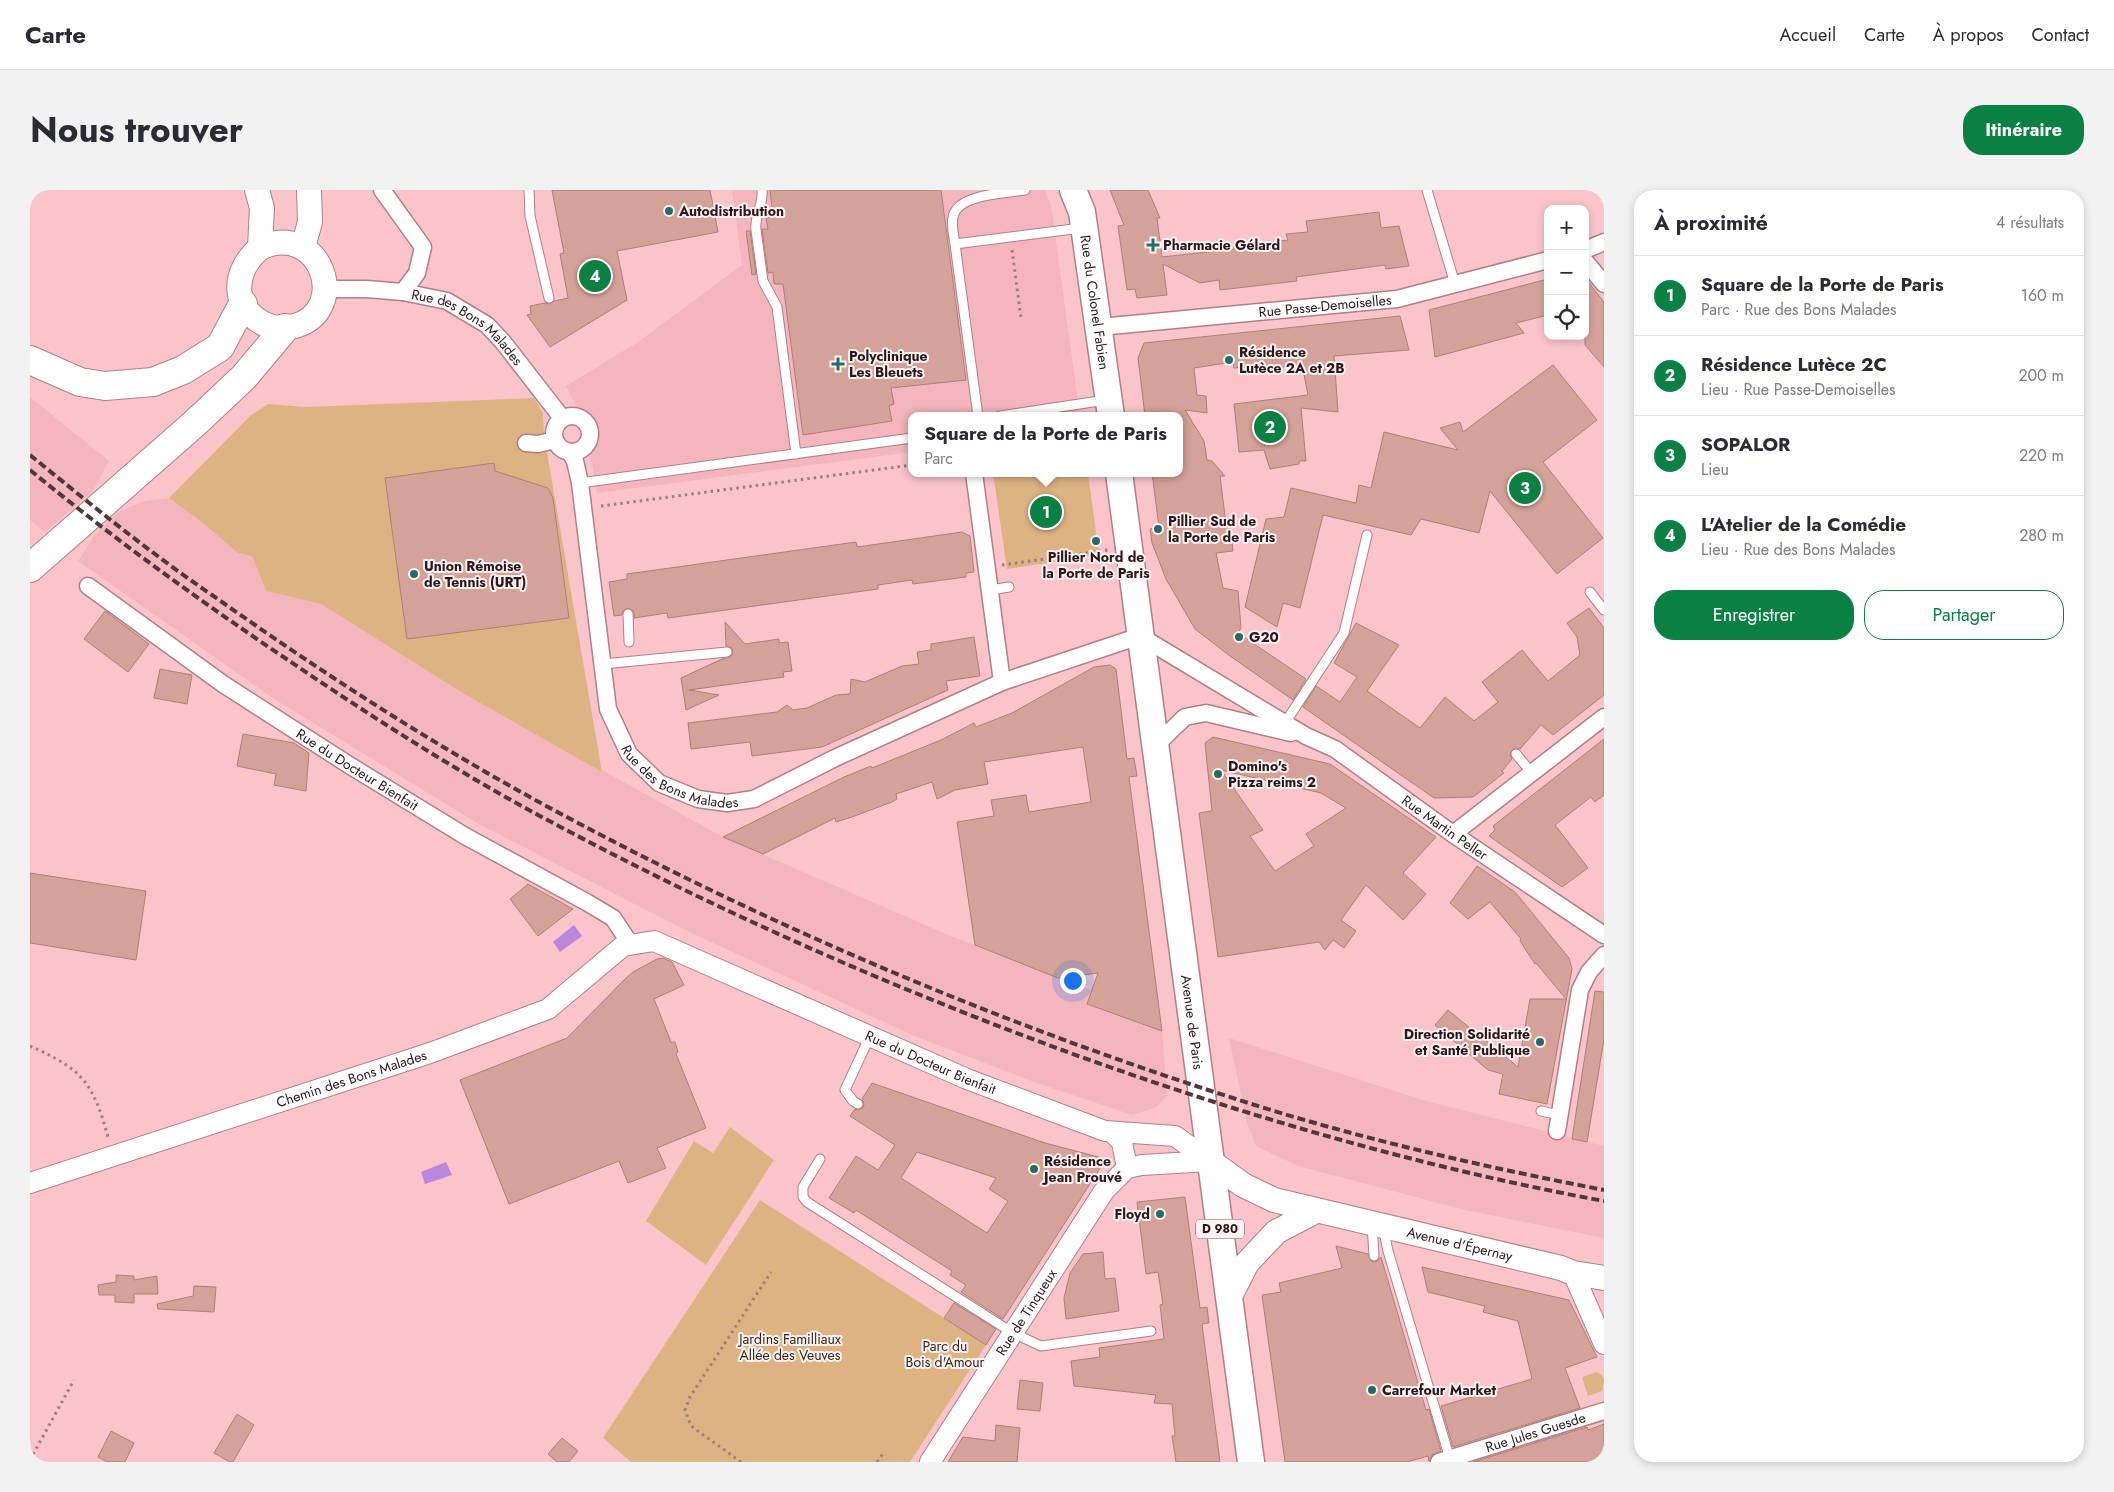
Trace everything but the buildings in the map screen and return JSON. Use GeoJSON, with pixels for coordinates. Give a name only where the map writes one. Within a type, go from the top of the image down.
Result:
{"type":"FeatureCollection","features":[{"type":"Feature","properties":{"kind":"highway"},"geometry":{"type":"LineString","coordinates":[[30,360],[80,382],[105,386],[153,382],[183,370],[220,347],[243,304]]}},
{"type":"Feature","properties":{"kind":"highway"},"geometry":{"type":"LineString","coordinates":[[30,568],[194,424],[244,377],[285,328]]}},
{"type":"Feature","properties":{"kind":"main road"},"geometry":{"type":"LineString","coordinates":[[257,190],[262,208],[260,248]]}},
{"type":"Feature","properties":{"kind":"main road"},"geometry":{"type":"LineString","coordinates":[[303,247],[310,222],[309,190]]}},
{"type":"Feature","properties":{"kind":"main road","name":"Rue du Colonel Fabien"},"geometry":{"type":"LineString","coordinates":[[1074,190],[1082,212],[1085,228],[1110,408]]}},
{"type":"Feature","properties":{"kind":"main road"},"geometry":{"type":"LineString","coordinates":[[284,242],[303,247],[316,258],[324,275],[323,298],[313,315],[302,324],[285,328],[273,327],[260,322],[250,314],[243,304],[239,285],[241,270],[250,256],[270,243],[284,242]]}},
{"type":"Feature","properties":{"kind":"main road"},"geometry":{"type":"LineString","coordinates":[[1119,477],[1128,548]]}},
{"type":"Feature","properties":{"kind":"main road","name":"Avenue de Paris"},"geometry":{"type":"LineString","coordinates":[[1128,548],[1251,1462]]}},
{"type":"Feature","properties":{"kind":"main road","name":"Avenue d'Épernay"},"geometry":{"type":"LineString","coordinates":[[1210,1161],[1250,1189],[1274,1200],[1561,1268],[1573,1273],[1604,1278]]}},
{"type":"Feature","properties":{"kind":"main road"},"geometry":{"type":"LineString","coordinates":[[1229,1298],[1247,1264],[1276,1232],[1316,1211]]}},
{"type":"Feature","properties":{"kind":"street","name":"Rue des Bons Malades"},"geometry":{"type":"LineString","coordinates":[[382,190],[423,247],[417,273],[403,292],[447,301],[487,325],[503,342],[562,418]]}},
{"type":"Feature","properties":{"kind":"street"},"geometry":{"type":"LineString","coordinates":[[1589,248],[1604,242]]}},
{"type":"Feature","properties":{"kind":"street","name":"Rue Passe-Demoiselles"},"geometry":{"type":"LineString","coordinates":[[1100,327],[1397,299],[1544,261]]}},
{"type":"Feature","properties":{"kind":"street"},"geometry":{"type":"LineString","coordinates":[[1589,266],[1604,284]]}},
{"type":"Feature","properties":{"kind":"street"},"geometry":{"type":"LineString","coordinates":[[324,289],[367,289],[403,292]]}},
{"type":"Feature","properties":{"kind":"street"},"geometry":{"type":"LineString","coordinates":[[576,415],[586,422],[589,427],[589,439],[582,449],[573,456],[560,447],[555,440],[555,426],[562,418],[576,415]]}},
{"type":"Feature","properties":{"kind":"street"},"geometry":{"type":"LineString","coordinates":[[526,443],[538,444],[555,440]]}},
{"type":"Feature","properties":{"kind":"street","name":"Rue des Bons Malades"},"geometry":{"type":"LineString","coordinates":[[573,456],[580,483],[608,709],[629,754],[659,783],[698,799],[727,803],[754,799],[835,758],[1002,682],[1140,636]]}},
{"type":"Feature","properties":{"kind":"street"},"geometry":{"type":"LineString","coordinates":[[975,477],[1002,682]]}},
{"type":"Feature","properties":{"kind":"street","name":"Rue du Docteur Bienfait"},"geometry":{"type":"LineString","coordinates":[[88,586],[223,684],[349,765],[465,836],[613,918],[631,945]]}},
{"type":"Feature","properties":{"kind":"street","name":"Rue Martin Peller"},"geometry":{"type":"LineString","coordinates":[[1140,636],[1306,736],[1335,749],[1454,834],[1604,935]]}},
{"type":"Feature","properties":{"kind":"street"},"geometry":{"type":"LineString","coordinates":[[1155,746],[1186,717],[1206,713],[1306,736]]}},
{"type":"Feature","properties":{"kind":"street"},"geometry":{"type":"LineString","coordinates":[[1454,834],[1604,717]]}},
{"type":"Feature","properties":{"kind":"street","name":"Rue du Docteur Bienfait"},"geometry":{"type":"LineString","coordinates":[[654,941],[967,1079],[1105,1131],[1175,1136],[1210,1161]]}},
{"type":"Feature","properties":{"kind":"street","name":"Chemin des Bons Malades"},"geometry":{"type":"LineString","coordinates":[[30,1183],[430,1053],[548,1009],[623,946],[654,941]]}},
{"type":"Feature","properties":{"kind":"street"},"geometry":{"type":"LineString","coordinates":[[1558,1124],[1580,990],[1589,972],[1604,955]]}},
{"type":"Feature","properties":{"kind":"street"},"geometry":{"type":"LineString","coordinates":[[1112,1132],[1122,1142],[1127,1168],[1142,1165],[1210,1161]]}},
{"type":"Feature","properties":{"kind":"street","name":"Rue de Tinqueux"},"geometry":{"type":"LineString","coordinates":[[933,1461],[1104,1191],[1127,1168]]}},
{"type":"Feature","properties":{"kind":"street"},"geometry":{"type":"LineString","coordinates":[[1573,1273],[1604,1344]]}},
{"type":"Feature","properties":{"kind":"street","name":"Rue Jules Guesde"},"geometry":{"type":"LineString","coordinates":[[1444,1460],[1604,1411]]}},
{"type":"Feature","properties":{"kind":"lane"},"geometry":{"type":"LineString","coordinates":[[529,190],[530,216],[549,298]]}},
{"type":"Feature","properties":{"kind":"lane"},"geometry":{"type":"LineString","coordinates":[[762,190],[763,197],[755,224],[763,281],[777,307],[796,454]]}},
{"type":"Feature","properties":{"kind":"lane"},"geometry":{"type":"LineString","coordinates":[[977,412],[953,216],[960,205],[972,198],[1025,190]]}},
{"type":"Feature","properties":{"kind":"lane"},"geometry":{"type":"LineString","coordinates":[[1427,190],[1455,284]]}},
{"type":"Feature","properties":{"kind":"lane"},"geometry":{"type":"LineString","coordinates":[[955,244],[1085,228]]}},
{"type":"Feature","properties":{"kind":"lane"},"geometry":{"type":"LineString","coordinates":[[1055,412],[1110,408]]}},
{"type":"Feature","properties":{"kind":"lane"},"geometry":{"type":"LineString","coordinates":[[580,483],[908,439]]}},
{"type":"Feature","properties":{"kind":"lane"},"geometry":{"type":"LineString","coordinates":[[1285,723],[1344,633],[1367,535]]}},
{"type":"Feature","properties":{"kind":"lane"},"geometry":{"type":"LineString","coordinates":[[990,590],[1009,587]]}},
{"type":"Feature","properties":{"kind":"lane"},"geometry":{"type":"LineString","coordinates":[[1590,592],[1604,610]]}},
{"type":"Feature","properties":{"kind":"lane"},"geometry":{"type":"LineString","coordinates":[[628,614],[629,642]]}},
{"type":"Feature","properties":{"kind":"lane"},"geometry":{"type":"LineString","coordinates":[[603,664],[727,652]]}},
{"type":"Feature","properties":{"kind":"lane"},"geometry":{"type":"LineString","coordinates":[[1516,754],[1532,773]]}},
{"type":"Feature","properties":{"kind":"lane"},"geometry":{"type":"LineString","coordinates":[[858,1104],[853,1101],[845,1090],[870,1036]]}},
{"type":"Feature","properties":{"kind":"lane"},"geometry":{"type":"LineString","coordinates":[[1541,1112],[1558,1124]]}},
{"type":"Feature","properties":{"kind":"lane"},"geometry":{"type":"LineString","coordinates":[[820,1159],[803,1187],[803,1197],[806,1202],[1013,1333],[1040,1346],[1151,1331]]}},
{"type":"Feature","properties":{"kind":"lane"},"geometry":{"type":"LineString","coordinates":[[1374,1256],[1372,1242],[1378,1225]]}},
{"type":"Feature","properties":{"kind":"lane"},"geometry":{"type":"LineString","coordinates":[[1378,1225],[1390,1260],[1444,1460]]}},
{"type":"Feature","properties":{"kind":"path"},"geometry":{"type":"LineString","coordinates":[[1011,237],[1021,318]]}},
{"type":"Feature","properties":{"kind":"path"},"geometry":{"type":"LineString","coordinates":[[583,509],[908,466]]}},
{"type":"Feature","properties":{"kind":"path"},"geometry":{"type":"LineString","coordinates":[[987,568],[1128,548]]}},
{"type":"Feature","properties":{"kind":"path"},"geometry":{"type":"LineString","coordinates":[[30,1046],[58,1058],[86,1081],[100,1108],[112,1156]]}},
{"type":"Feature","properties":{"kind":"path"},"geometry":{"type":"LineString","coordinates":[[741,1462],[691,1426],[685,1410],[690,1397],[771,1272]]}},
{"type":"Feature","properties":{"kind":"path"},"geometry":{"type":"LineString","coordinates":[[30,1460],[74,1380]]}},
{"type":"Feature","properties":{"kind":"path"},"geometry":{"type":"LineString","coordinates":[[876,1462],[884,1452]]}},
{"type":"Feature","properties":{"kind":"shaded area","name":"Polyclinique Les Bleuets"},"geometry":{"type":"Polygon","coordinates":[[[732,190],[1045,190],[1051,205],[1079,412],[908,412],[908,453],[597,493],[587,435],[581,414],[566,386],[638,342],[742,265],[732,190]]]}},
{"type":"Feature","properties":{"kind":"shaded area"},"geometry":{"type":"Polygon","coordinates":[[[30,397],[109,461],[92,492],[45,532],[30,520],[30,397]]]}},
{"type":"Feature","properties":{"kind":"shaded area"},"geometry":{"type":"Polygon","coordinates":[[[169,498],[252,556],[266,591],[321,604],[461,692],[723,837],[946,934],[1092,991],[1088,1004],[1162,1031],[1167,1096],[1155,1108],[1132,1115],[1034,1082],[912,1035],[685,930],[477,823],[274,699],[78,561],[95,535],[118,512],[144,501],[169,498]]]}},
{"type":"Feature","properties":{"kind":"shaded area"},"geometry":{"type":"Polygon","coordinates":[[[574,925],[582,936],[560,952],[553,942],[574,925]]]}},
{"type":"Feature","properties":{"kind":"shaded area"},"geometry":{"type":"Polygon","coordinates":[[[1229,1038],[1426,1101],[1604,1146],[1604,1238],[1465,1210],[1298,1166],[1256,1146],[1247,1123],[1229,1038]]]}},
{"type":"Feature","properties":{"kind":"shaded area"},"geometry":{"type":"Polygon","coordinates":[[[446,1162],[452,1175],[425,1184],[421,1172],[446,1162]]]}},
{"type":"Feature","properties":{"kind":"green space","name":"Union Rémoise de Tennis (URT)"},"geometry":{"type":"Polygon","coordinates":[[[534,398],[543,413],[544,435],[602,772],[461,692],[321,604],[266,591],[252,556],[238,553],[202,522],[169,498],[250,416],[268,404],[306,407],[534,398]]]}},
{"type":"Feature","properties":{"kind":"green space"},"geometry":{"type":"Polygon","coordinates":[[[994,477],[1089,477],[1099,555],[1007,569],[994,477]]]}},
{"type":"Feature","properties":{"kind":"green space"},"geometry":{"type":"Polygon","coordinates":[[[730,1127],[774,1160],[706,1265],[646,1221],[694,1141],[713,1153],[730,1127]]]}},
{"type":"Feature","properties":{"kind":"green space","name":"Jardins Familliaux Allée des Veuves"},"geometry":{"type":"Polygon","coordinates":[[[760,1200],[986,1345],[910,1462],[631,1462],[603,1438],[760,1200]]]}},
{"type":"Feature","properties":{"kind":"green space"},"geometry":{"type":"Polygon","coordinates":[[[1597,1372],[1602,1375],[1604,1380],[1602,1391],[1588,1396],[1582,1377],[1597,1372]]]}},
{"type":"Feature","properties":{"kind":"railway"},"geometry":{"type":"LineString","coordinates":[[30,455],[165,562],[297,654],[428,738],[563,815],[644,857],[809,936],[978,1007],[1063,1040],[1236,1099],[1372,1139],[1465,1161],[1604,1190]]}},
{"type":"Feature","properties":{"kind":"railway"},"geometry":{"type":"LineString","coordinates":[[30,470],[155,567],[384,724],[486,786],[555,824],[741,917],[932,1000],[1062,1050],[1195,1096],[1330,1137],[1398,1155],[1466,1172],[1604,1201]]}},
{"type":"Feature","properties":{"kind":"place","name":"Autodistribution"},"geometry":{"type":"Point","coordinates":[669,211]}},
{"type":"Feature","properties":{"kind":"place","name":"Pharmacie Gélard"},"geometry":{"type":"Point","coordinates":[1153,245]}},
{"type":"Feature","properties":{"kind":"place","name":"L'Atelier de la Comédie"},"geometry":{"type":"Point","coordinates":[595,276]}},
{"type":"Feature","properties":{"kind":"place","name":"Résidence Lutèce 2A et 2B"},"geometry":{"type":"Point","coordinates":[1229,360]}},
{"type":"Feature","properties":{"kind":"place","name":"Polyclinique Les Bleuets"},"geometry":{"type":"Point","coordinates":[838,364]}},
{"type":"Feature","properties":{"kind":"place","name":"Résidence Lutèce 2C"},"geometry":{"type":"Point","coordinates":[1270,427]}},
{"type":"Feature","properties":{"kind":"place","name":"SOPALOR"},"geometry":{"type":"Point","coordinates":[1525,488]}},
{"type":"Feature","properties":{"kind":"place","name":"Square de la Porte de Paris"},"geometry":{"type":"Point","coordinates":[1046,512]}},
{"type":"Feature","properties":{"kind":"place","name":"Pillier Sud de la Porte de Paris"},"geometry":{"type":"Point","coordinates":[1158,529]}},
{"type":"Feature","properties":{"kind":"place","name":"Pillier Nord de la Porte de Paris"},"geometry":{"type":"Point","coordinates":[1096,541]}},
{"type":"Feature","properties":{"kind":"place","name":"Union Rémoise de Tennis (URT)"},"geometry":{"type":"Point","coordinates":[414,574]}},
{"type":"Feature","properties":{"kind":"place","name":"G20"},"geometry":{"type":"Point","coordinates":[1239,637]}},
{"type":"Feature","properties":{"kind":"place","name":"Domino's Pizza reims 2"},"geometry":{"type":"Point","coordinates":[1218,774]}},
{"type":"Feature","properties":{"kind":"place","name":"Direction Solidarité et Santé Publique"},"geometry":{"type":"Point","coordinates":[1540,1042]}},
{"type":"Feature","properties":{"kind":"place","name":"Résidence Jean Prouvé"},"geometry":{"type":"Point","coordinates":[1034,1169]}},
{"type":"Feature","properties":{"kind":"place","name":"Floyd"},"geometry":{"type":"Point","coordinates":[1160,1214]}},
{"type":"Feature","properties":{"kind":"place","name":"Carrefour Market"},"geometry":{"type":"Point","coordinates":[1372,1390]}},
{"type":"Feature","properties":{"kind":"park label","name":"Parc du Bois d'Amour"},"geometry":{"type":"Point","coordinates":[945,1354]}}]}
